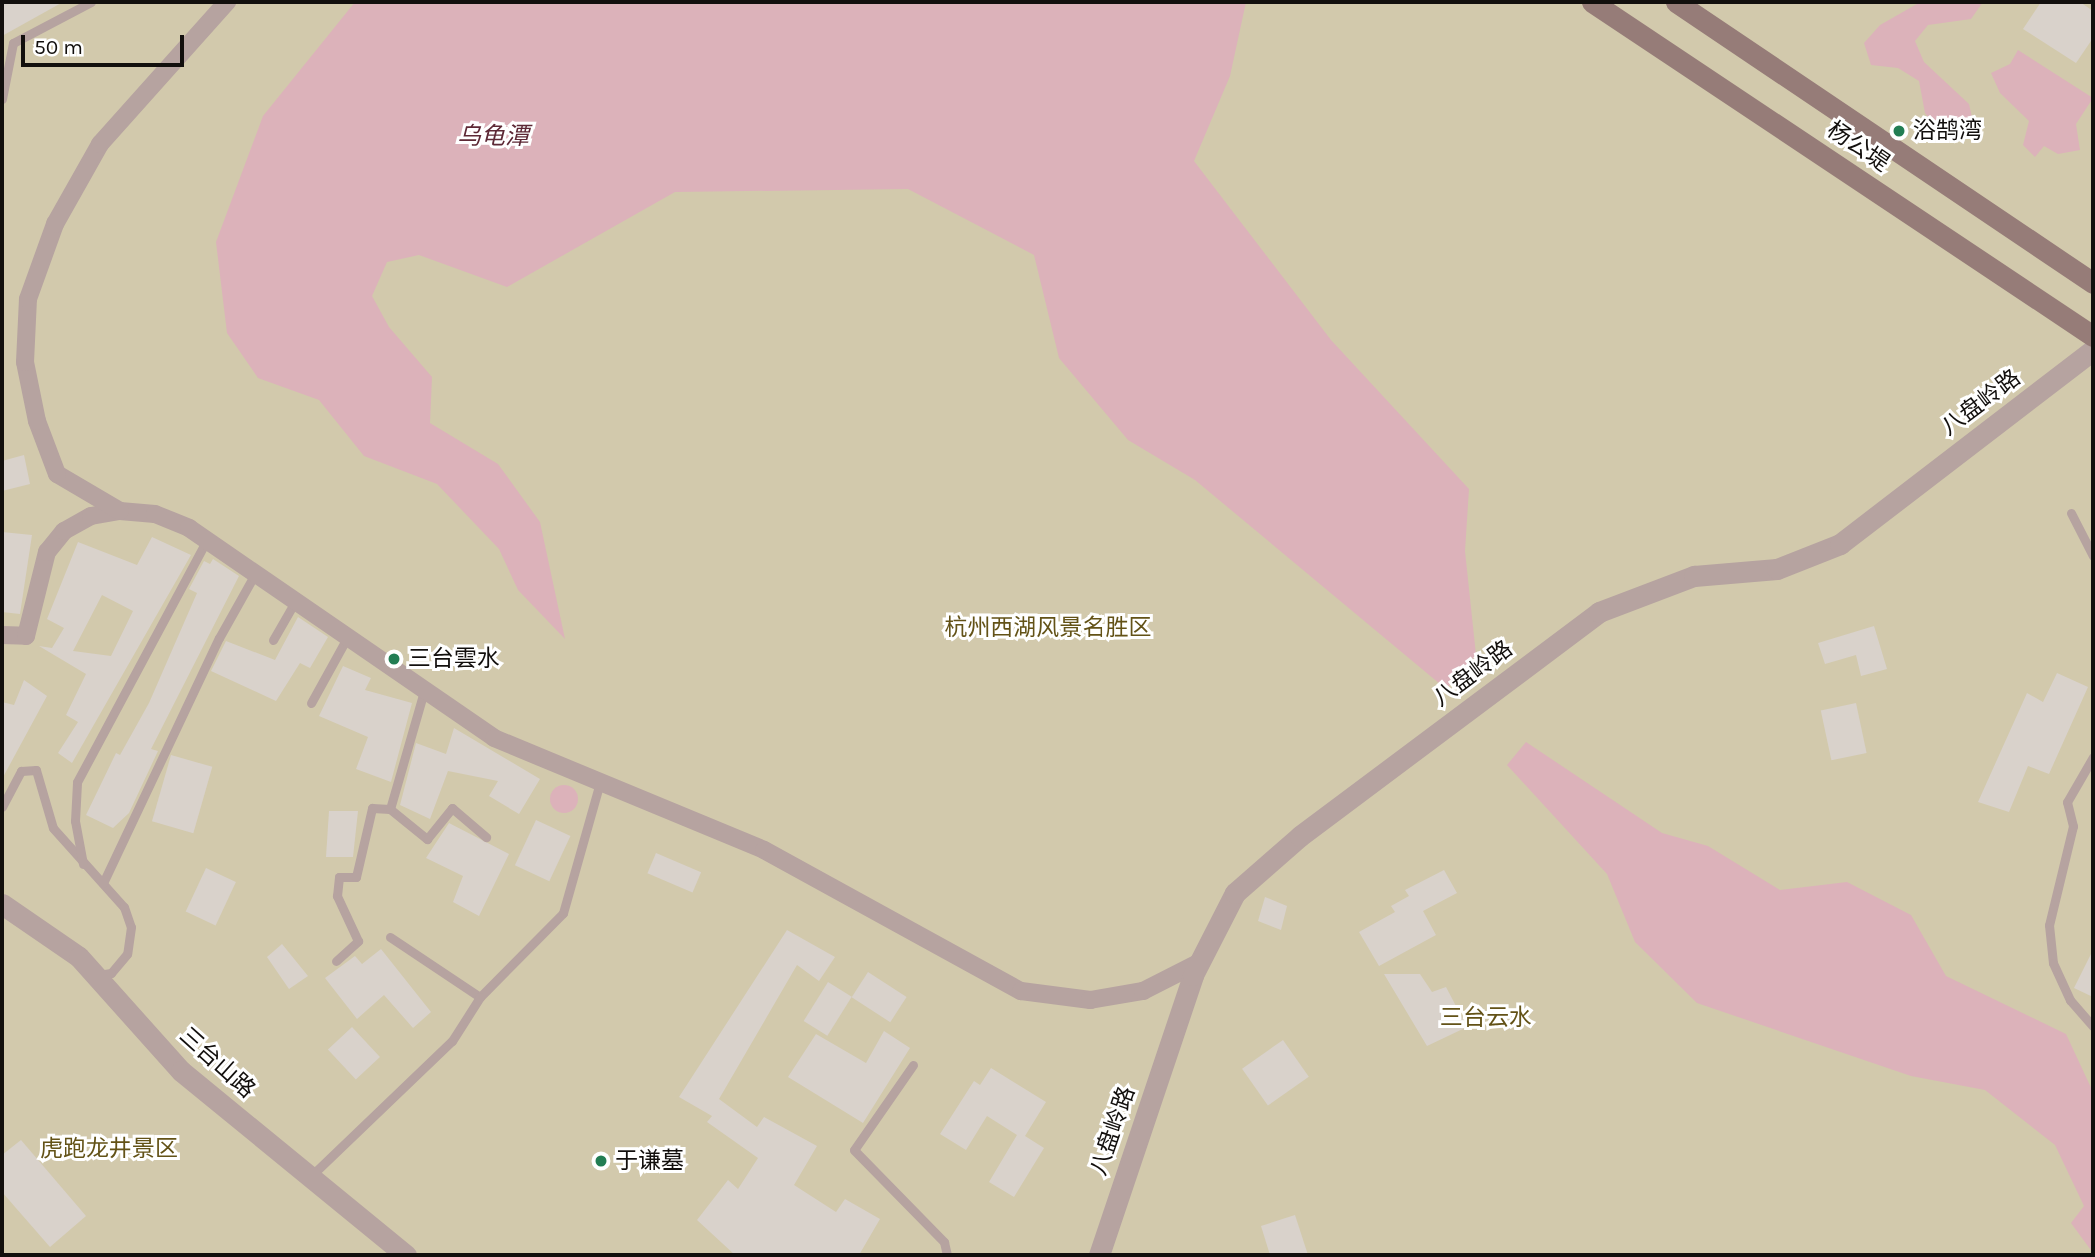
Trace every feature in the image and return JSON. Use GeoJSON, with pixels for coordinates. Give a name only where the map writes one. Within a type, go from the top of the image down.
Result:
{"type":"FeatureCollection","features":[{"type":"Feature","properties":{"kind":"main road","name":"杨公堤"},"geometry":{"type":"LineString","coordinates":[[1592,2],[2093,336]]}},
{"type":"Feature","properties":{"kind":"main road","name":"杨公堤"},"geometry":{"type":"LineString","coordinates":[[1676,2],[2093,283]]}},
{"type":"Feature","properties":{"kind":"street"},"geometry":{"type":"LineString","coordinates":[[120,511],[57,474],[37,421],[25,362],[28,299],[55,224],[100,144],[227,2]]}},
{"type":"Feature","properties":{"kind":"street","name":"八盘岭路"},"geometry":{"type":"LineString","coordinates":[[1099,1255],[1200,962],[1235,893],[1300,836],[1599,612],[1693,576],[1777,569],[1840,544],[2093,350]]}},
{"type":"Feature","properties":{"kind":"street"},"geometry":{"type":"LineString","coordinates":[[2,635],[26,636],[47,552],[64,531],[90,516],[120,511],[155,514],[208,540],[297,598],[424,691],[494,738],[764,850],[1021,991],[1090,1000],[1143,991],[1200,962]]}},
{"type":"Feature","properties":{"kind":"street","name":"三台山路"},"geometry":{"type":"LineString","coordinates":[[2,904],[79,957],[181,1072],[406,1255]]}},
{"type":"Feature","properties":{"kind":"lane"},"geometry":{"type":"LineString","coordinates":[[2,99],[13,43],[91,2]]}},
{"type":"Feature","properties":{"kind":"lane"},"geometry":{"type":"LineString","coordinates":[[2071,513],[2093,556]]}},
{"type":"Feature","properties":{"kind":"lane"},"geometry":{"type":"LineString","coordinates":[[83,864],[75,821],[77,782],[208,540]]}},
{"type":"Feature","properties":{"kind":"lane"},"geometry":{"type":"LineString","coordinates":[[103,883],[219,638],[256,572]]}},
{"type":"Feature","properties":{"kind":"lane"},"geometry":{"type":"LineString","coordinates":[[273,640],[297,598]]}},
{"type":"Feature","properties":{"kind":"lane"},"geometry":{"type":"LineString","coordinates":[[311,703],[349,635]]}},
{"type":"Feature","properties":{"kind":"lane"},"geometry":{"type":"LineString","coordinates":[[390,808],[424,691]]}},
{"type":"Feature","properties":{"kind":"lane"},"geometry":{"type":"LineString","coordinates":[[2093,757],[2067,802],[2073,826],[2049,925],[2053,963],[2070,1000],[2093,1026]]}},
{"type":"Feature","properties":{"kind":"lane"},"geometry":{"type":"LineString","coordinates":[[2,807],[21,771],[36,770],[53,828],[124,907],[131,927],[127,954],[111,972],[96,975]]}},
{"type":"Feature","properties":{"kind":"lane"},"geometry":{"type":"LineString","coordinates":[[311,1176],[453,1041],[480,997],[563,913],[600,782]]}},
{"type":"Feature","properties":{"kind":"lane"},"geometry":{"type":"LineString","coordinates":[[337,961],[358,941],[337,896],[339,877],[356,877],[372,808],[390,808],[427,839],[452,808],[486,837]]}},
{"type":"Feature","properties":{"kind":"lane"},"geometry":{"type":"LineString","coordinates":[[390,937],[480,997]]}},
{"type":"Feature","properties":{"kind":"lane"},"geometry":{"type":"LineString","coordinates":[[914,1065],[854,1150],[944,1242],[947,1255]]}},
{"type":"Feature","properties":{"kind":"green space","name":"杭州西湖风景名胜区"},"geometry":{"type":"Polygon","coordinates":[[[2,2],[2093,2],[2093,1255],[2,1255],[2,2]]]}},
{"type":"Feature","properties":{"kind":"water","name":"乌龟潭"},"geometry":{"type":"Polygon","coordinates":[[[355,2],[1246,2],[1230,76],[1194,161],[1331,340],[1469,489],[1465,551],[1476,655],[1446,689],[1195,480],[1128,440],[1059,358],[1034,255],[908,189],[675,192],[507,287],[419,255],[387,262],[372,296],[389,327],[432,377],[430,423],[498,464],[540,522],[565,639],[518,590],[499,549],[437,484],[364,456],[319,400],[258,378],[227,333],[216,242],[263,116],[355,2]]]}},
{"type":"Feature","properties":{"kind":"water"},"geometry":{"type":"Polygon","coordinates":[[[1983,2],[1971,19],[1928,25],[1915,41],[1924,62],[1969,104],[1972,117],[1966,127],[1956,136],[1942,136],[1925,113],[1919,81],[1898,68],[1871,65],[1864,43],[1880,25],[1917,4],[1983,2]]]}},
{"type":"Feature","properties":{"kind":"water"},"geometry":{"type":"Polygon","coordinates":[[[2018,50],[2093,98],[2076,124],[2080,150],[2058,154],[2044,146],[2035,157],[2023,145],[2029,121],[2000,93],[1991,73],[2010,64],[2018,50]]]}},
{"type":"Feature","properties":{"kind":"water"},"geometry":{"type":"Polygon","coordinates":[[[1526,742],[1662,833],[1708,846],[1780,890],[1847,882],[1911,915],[1946,976],[2066,1034],[2093,1092],[2093,1253],[2071,1223],[2084,1206],[2055,1145],[1985,1090],[1911,1076],[1697,1003],[1635,942],[1607,874],[1507,765],[1526,742]]]}},
{"type":"Feature","properties":{"kind":"water"},"geometry":{"type":"Polygon","coordinates":[[[564,785],[574,789],[578,799],[574,809],[564,813],[554,809],[550,799],[554,789],[564,785]]]}},
{"type":"Feature","properties":{"kind":"building"},"geometry":{"type":"Polygon","coordinates":[[[2,2],[63,2],[2,36],[2,2]]]}},
{"type":"Feature","properties":{"kind":"building"},"geometry":{"type":"Polygon","coordinates":[[[2041,2],[2080,2],[2093,11],[2093,38],[2076,63],[2023,29],[2041,2]]]}},
{"type":"Feature","properties":{"kind":"building"},"geometry":{"type":"Polygon","coordinates":[[[24,455],[30,484],[2,491],[2,461],[24,455]]]}},
{"type":"Feature","properties":{"kind":"building"},"geometry":{"type":"Polygon","coordinates":[[[2,532],[32,535],[20,614],[2,612],[2,532]]]}},
{"type":"Feature","properties":{"kind":"building"},"geometry":{"type":"Polygon","coordinates":[[[152,537],[191,555],[72,763],[58,753],[78,722],[66,715],[86,674],[39,646],[52,648],[64,628],[47,619],[78,542],[137,565],[152,537]],[[102,595],[73,651],[111,656],[133,611],[102,595]]]}},
{"type":"Feature","properties":{"kind":"building"},"geometry":{"type":"Polygon","coordinates":[[[213,559],[239,576],[151,749],[158,751],[129,813],[113,828],[86,815],[116,753],[120,755],[149,703],[197,593],[189,589],[204,561],[210,564],[213,559]]]}},
{"type":"Feature","properties":{"kind":"building"},"geometry":{"type":"Polygon","coordinates":[[[298,617],[328,637],[310,668],[300,663],[276,701],[211,671],[226,641],[275,660],[298,617]]]}},
{"type":"Feature","properties":{"kind":"building"},"geometry":{"type":"Polygon","coordinates":[[[1874,626],[1887,669],[1861,676],[1856,655],[1825,664],[1818,643],[1874,626]]]}},
{"type":"Feature","properties":{"kind":"building"},"geometry":{"type":"Polygon","coordinates":[[[343,666],[371,678],[365,690],[412,703],[391,782],[356,769],[368,737],[319,716],[343,666]]]}},
{"type":"Feature","properties":{"kind":"building"},"geometry":{"type":"Polygon","coordinates":[[[2057,673],[2088,687],[2049,774],[2028,766],[2009,812],[1978,802],[2027,693],[2043,702],[2057,673]]]}},
{"type":"Feature","properties":{"kind":"building"},"geometry":{"type":"Polygon","coordinates":[[[24,680],[47,696],[2,779],[2,702],[14,705],[24,680]]]}},
{"type":"Feature","properties":{"kind":"building"},"geometry":{"type":"Polygon","coordinates":[[[1856,703],[1867,753],[1831,760],[1821,710],[1856,703]]]}},
{"type":"Feature","properties":{"kind":"building"},"geometry":{"type":"Polygon","coordinates":[[[454,728],[540,779],[519,814],[489,796],[498,781],[448,771],[430,819],[400,805],[416,743],[446,754],[454,728]]]}},
{"type":"Feature","properties":{"kind":"building"},"geometry":{"type":"Polygon","coordinates":[[[171,755],[212,767],[193,833],[152,821],[171,755]]]}},
{"type":"Feature","properties":{"kind":"building"},"geometry":{"type":"Polygon","coordinates":[[[329,811],[358,811],[353,857],[326,857],[329,811]]]}},
{"type":"Feature","properties":{"kind":"building"},"geometry":{"type":"Polygon","coordinates":[[[536,820],[570,836],[549,881],[515,865],[536,820]]]}},
{"type":"Feature","properties":{"kind":"building"},"geometry":{"type":"Polygon","coordinates":[[[449,823],[509,854],[479,916],[453,902],[463,876],[426,858],[449,823]]]}},
{"type":"Feature","properties":{"kind":"building"},"geometry":{"type":"Polygon","coordinates":[[[656,853],[701,872],[693,892],[647,873],[656,853]]]}},
{"type":"Feature","properties":{"kind":"building"},"geometry":{"type":"Polygon","coordinates":[[[206,868],[236,882],[216,925],[186,912],[206,868]]]}},
{"type":"Feature","properties":{"kind":"building"},"geometry":{"type":"Polygon","coordinates":[[[1444,870],[1457,893],[1423,911],[1436,935],[1379,966],[1359,932],[1395,912],[1391,906],[1409,896],[1405,890],[1444,870]]]}},
{"type":"Feature","properties":{"kind":"building"},"geometry":{"type":"Polygon","coordinates":[[[1265,897],[1287,906],[1281,930],[1258,921],[1265,897]]]}},
{"type":"Feature","properties":{"kind":"building"},"geometry":{"type":"Polygon","coordinates":[[[787,930],[835,957],[819,981],[797,965],[719,1099],[757,1127],[764,1117],[817,1146],[794,1185],[836,1212],[845,1199],[880,1219],[859,1255],[735,1255],[697,1220],[728,1180],[738,1189],[758,1158],[707,1122],[712,1116],[679,1097],[787,930]]]}},
{"type":"Feature","properties":{"kind":"building"},"geometry":{"type":"Polygon","coordinates":[[[282,944],[308,976],[289,989],[267,957],[282,944]]]}},
{"type":"Feature","properties":{"kind":"building"},"geometry":{"type":"Polygon","coordinates":[[[381,949],[431,1012],[413,1028],[384,995],[357,1019],[325,978],[355,956],[362,964],[381,949]]]}},
{"type":"Feature","properties":{"kind":"building"},"geometry":{"type":"Polygon","coordinates":[[[2093,950],[2093,997],[2074,988],[2093,950]]]}},
{"type":"Feature","properties":{"kind":"building"},"geometry":{"type":"Polygon","coordinates":[[[868,972],[907,997],[890,1022],[852,997],[868,972]]]}},
{"type":"Feature","properties":{"kind":"building"},"geometry":{"type":"Polygon","coordinates":[[[1384,974],[1420,974],[1432,992],[1446,987],[1467,1027],[1427,1046],[1384,974]]]}},
{"type":"Feature","properties":{"kind":"building"},"geometry":{"type":"Polygon","coordinates":[[[828,982],[852,997],[827,1036],[804,1021],[828,982]]]}},
{"type":"Feature","properties":{"kind":"building"},"geometry":{"type":"Polygon","coordinates":[[[352,1027],[380,1057],[356,1079],[328,1050],[352,1027]]]}},
{"type":"Feature","properties":{"kind":"building"},"geometry":{"type":"Polygon","coordinates":[[[884,1031],[910,1048],[863,1123],[788,1077],[816,1034],[866,1063],[884,1031]]]}},
{"type":"Feature","properties":{"kind":"building"},"geometry":{"type":"Polygon","coordinates":[[[1283,1040],[1309,1077],[1268,1106],[1242,1069],[1283,1040]]]}},
{"type":"Feature","properties":{"kind":"building"},"geometry":{"type":"Polygon","coordinates":[[[991,1068],[1046,1102],[1025,1136],[1044,1148],[1014,1197],[989,1182],[1017,1135],[987,1116],[966,1150],[940,1134],[974,1081],[980,1085],[991,1068]]]}},
{"type":"Feature","properties":{"kind":"building"},"geometry":{"type":"Polygon","coordinates":[[[21,1140],[86,1216],[50,1247],[2,1192],[2,1155],[21,1140]]]}},
{"type":"Feature","properties":{"kind":"building"},"geometry":{"type":"Polygon","coordinates":[[[1295,1215],[1308,1255],[1270,1255],[1261,1226],[1295,1215]]]}},
{"type":"Feature","properties":{"kind":"place","name":"浴鹄湾"},"geometry":{"type":"Point","coordinates":[1899,131]}},
{"type":"Feature","properties":{"kind":"place","name":"三台雲水"},"geometry":{"type":"Point","coordinates":[394,659]}},
{"type":"Feature","properties":{"kind":"place","name":"于谦墓"},"geometry":{"type":"Point","coordinates":[601,1161]}},
{"type":"Feature","properties":{"kind":"park label","name":"三台云水"},"geometry":{"type":"Point","coordinates":[1486,1018]}},
{"type":"Feature","properties":{"kind":"park label","name":"虎跑龙井景区"},"geometry":{"type":"Point","coordinates":[109,1149]}}]}
